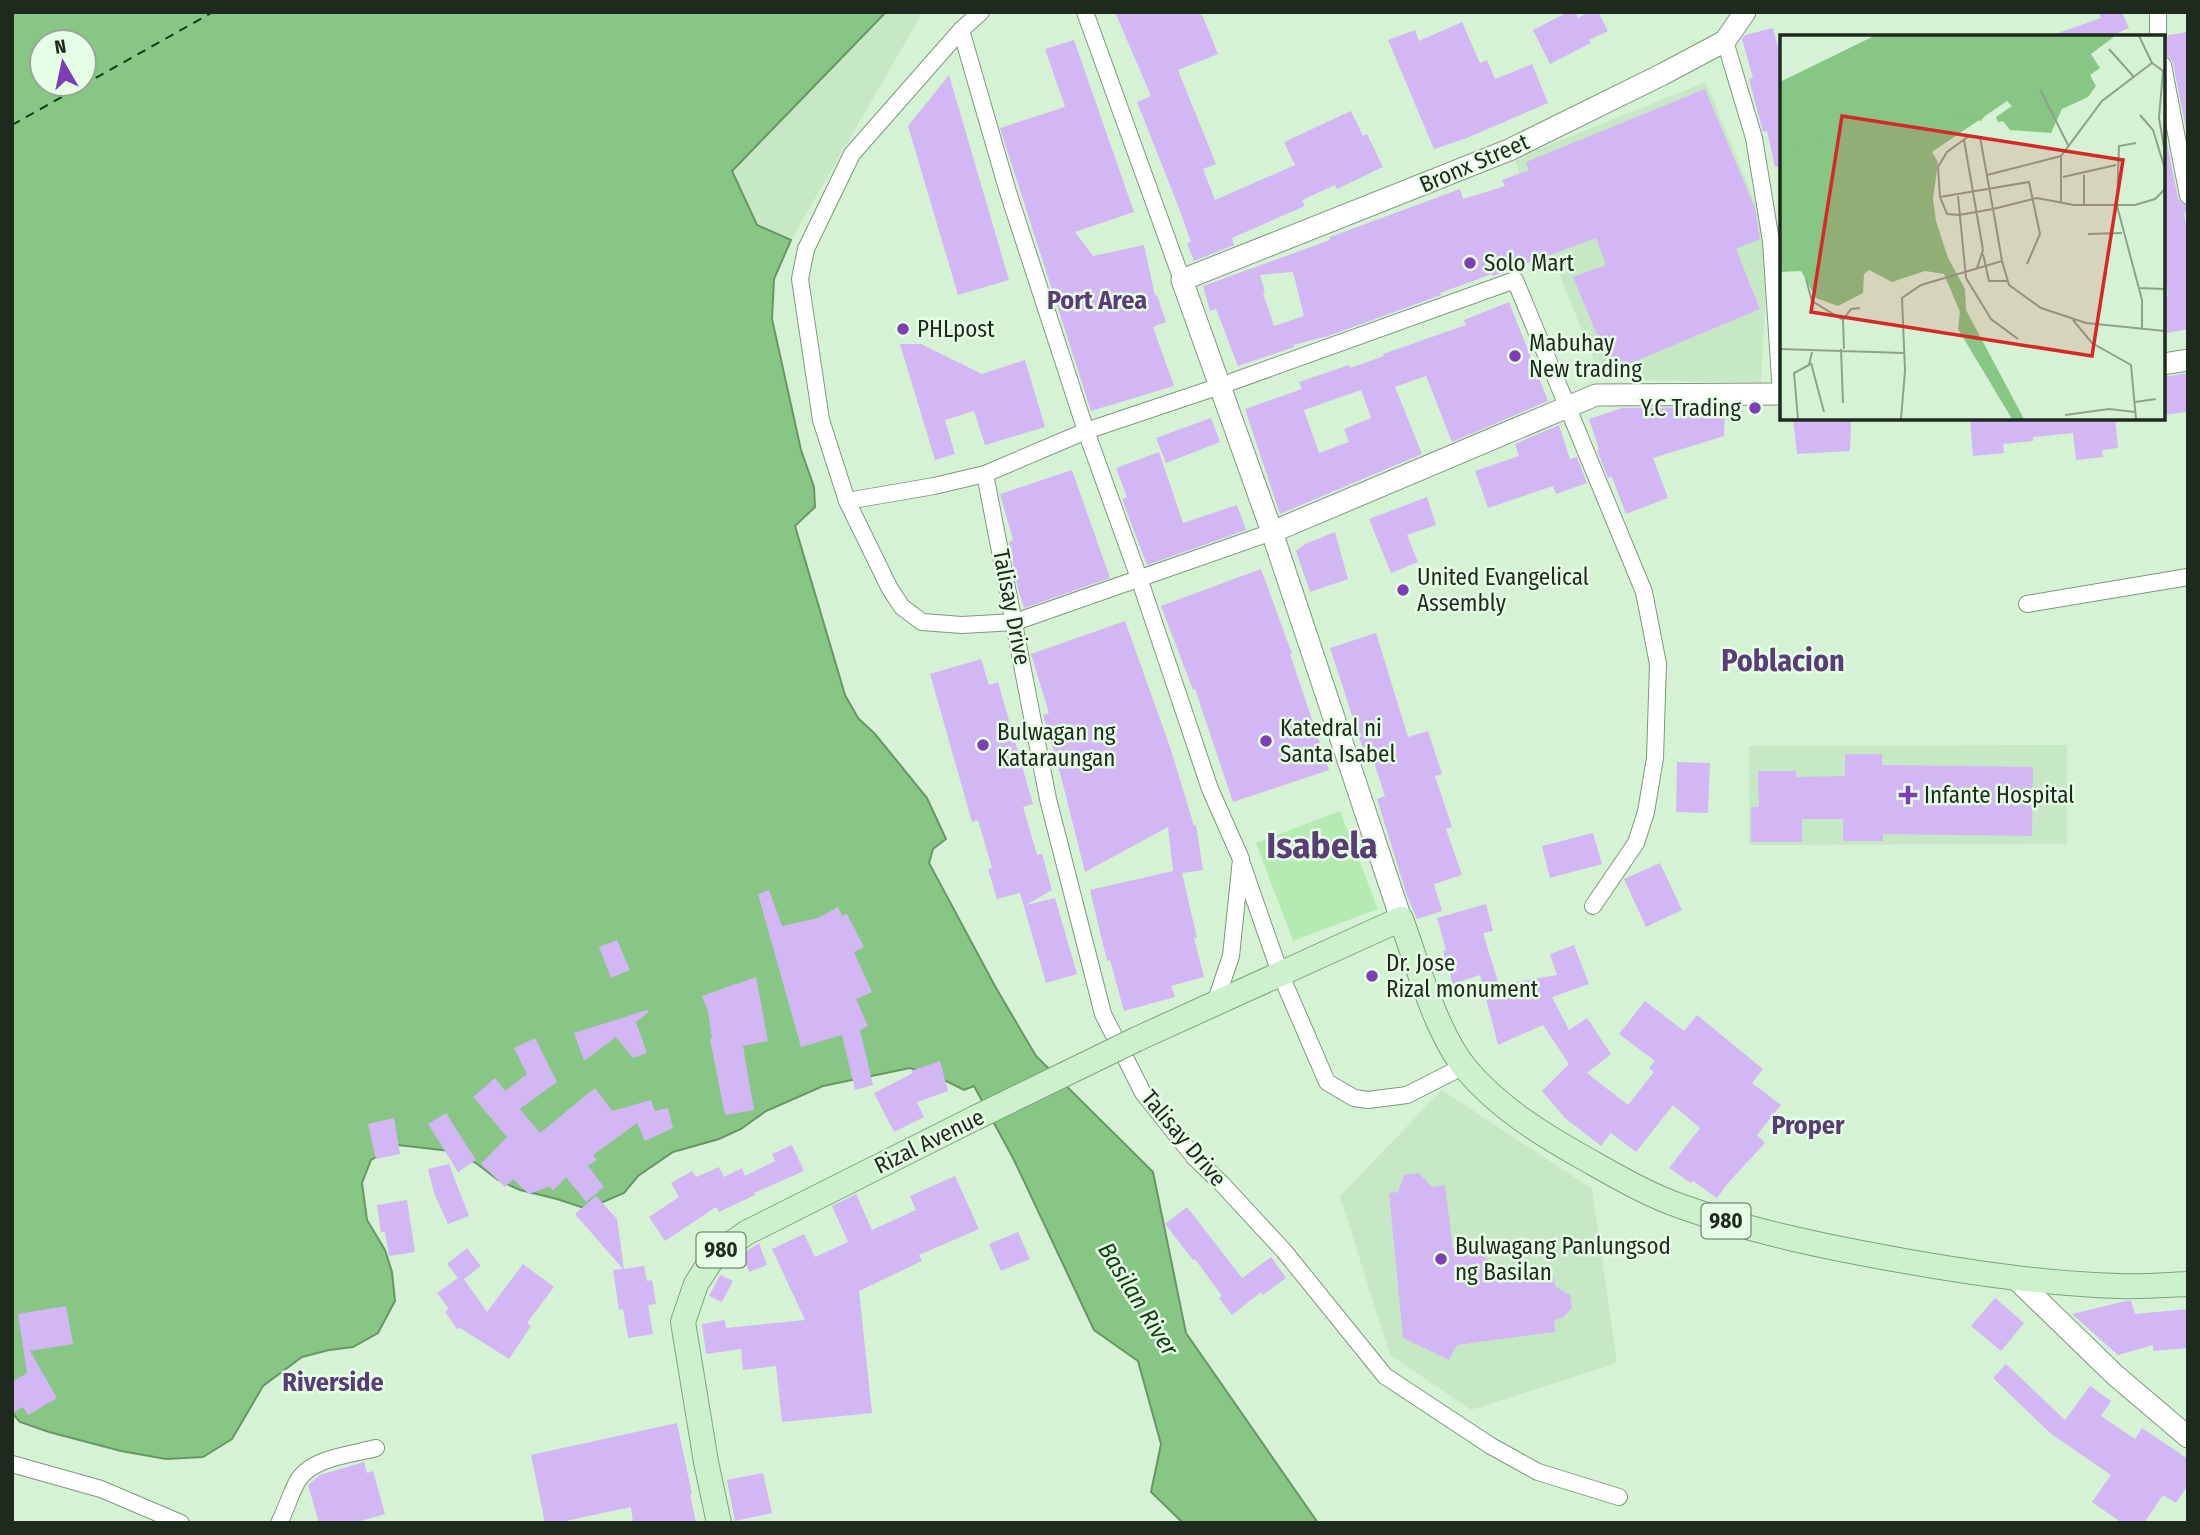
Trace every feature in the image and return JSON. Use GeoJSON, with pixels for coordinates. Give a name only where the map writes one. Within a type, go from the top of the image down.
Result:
{"type":"FeatureCollection","features":[{"type":"Feature","properties":{"kind":"main road","name":"Rizal Avenue"},"geometry":{"type":"LineString","coordinates":[[719,1523],[683,1322],[696,1284],[714,1255],[746,1233],[975,1118],[1214,1003],[1401,919]]}},
{"type":"Feature","properties":{"kind":"main road","name":"980"},"geometry":{"type":"LineString","coordinates":[[1401,919],[1438,1016],[1464,1066],[1514,1114],[1551,1139],[1633,1185],[1681,1207],[1835,1249],[2015,1278],[2120,1286],[2188,1284]]}},
{"type":"Feature","properties":{"kind":"street"},"geometry":{"type":"LineString","coordinates":[[982,12],[961,30],[852,154],[806,249],[800,279],[821,420],[847,501],[890,589],[902,607],[922,622],[962,625],[1015,622],[1272,532],[1596,396],[1780,394]]}},
{"type":"Feature","properties":{"kind":"street"},"geometry":{"type":"LineString","coordinates":[[1085,12],[1272,532],[1401,919]]}},
{"type":"Feature","properties":{"kind":"street","name":"Bronx Street"},"geometry":{"type":"LineString","coordinates":[[1182,280],[1509,150],[1725,41],[1745,12]]}},
{"type":"Feature","properties":{"kind":"street"},"geometry":{"type":"LineString","coordinates":[[2158,12],[2158,35]]}},
{"type":"Feature","properties":{"kind":"street"},"geometry":{"type":"LineString","coordinates":[[961,30],[1008,192],[1086,431],[1210,789],[1241,859],[1280,973],[1327,1082],[1354,1098],[1368,1100],[1407,1095],[1464,1066]]}},
{"type":"Feature","properties":{"kind":"street"},"geometry":{"type":"LineString","coordinates":[[1725,41],[1754,138],[1765,202],[1771,241],[1780,379]]}},
{"type":"Feature","properties":{"kind":"street"},"geometry":{"type":"LineString","coordinates":[[2165,75],[2188,196]]}},
{"type":"Feature","properties":{"kind":"street"},"geometry":{"type":"LineString","coordinates":[[1765,202],[1780,202]]}},
{"type":"Feature","properties":{"kind":"street"},"geometry":{"type":"LineString","coordinates":[[847,501],[985,474],[1086,431],[1515,280],[1644,592],[1658,664],[1655,758],[1646,812],[1636,843],[1593,906]]}},
{"type":"Feature","properties":{"kind":"street"},"geometry":{"type":"LineString","coordinates":[[2165,364],[2188,360]]}},
{"type":"Feature","properties":{"kind":"street","name":"Talisay Drive"},"geometry":{"type":"LineString","coordinates":[[985,474],[1048,799],[1103,1014],[1143,1093],[1194,1157],[1292,1261],[1385,1376],[1491,1446],[1538,1472],[1619,1497]]}},
{"type":"Feature","properties":{"kind":"street"},"geometry":{"type":"LineString","coordinates":[[2026,604],[2188,577]]}},
{"type":"Feature","properties":{"kind":"street"},"geometry":{"type":"LineString","coordinates":[[1214,1003],[1231,956],[1241,859]]}},
{"type":"Feature","properties":{"kind":"street"},"geometry":{"type":"LineString","coordinates":[[2015,1278],[2115,1375],[2188,1437]]}},
{"type":"Feature","properties":{"kind":"street"},"geometry":{"type":"LineString","coordinates":[[279,1523],[297,1482],[307,1470],[326,1461],[376,1448]]}},
{"type":"Feature","properties":{"kind":"street"},"geometry":{"type":"LineString","coordinates":[[12,1464],[101,1489],[181,1523]]}},
{"type":"Feature","properties":{"kind":"shaded area"},"geometry":{"type":"Polygon","coordinates":[[[886,12],[923,12],[791,240],[757,225],[732,171],[886,12]]]}},
{"type":"Feature","properties":{"kind":"shaded area"},"geometry":{"type":"Polygon","coordinates":[[[1706,82],[1769,236],[1761,383],[1601,379],[1514,159],[1706,82]]]}},
{"type":"Feature","properties":{"kind":"shaded area","name":"Infante Hospital"},"geometry":{"type":"Polygon","coordinates":[[[2067,745],[2067,844],[1749,845],[1749,746],[2067,745]]]}},
{"type":"Feature","properties":{"kind":"shaded area"},"geometry":{"type":"Polygon","coordinates":[[[1340,811],[1378,909],[1293,941],[1256,843],[1340,811]]]}},
{"type":"Feature","properties":{"kind":"shaded area"},"geometry":{"type":"Polygon","coordinates":[[[1442,1090],[1592,1189],[1617,1363],[1471,1410],[1390,1355],[1340,1196],[1442,1090]]]}},
{"type":"Feature","properties":{"kind":"water","name":"Basilan River"},"geometry":{"type":"Polygon","coordinates":[[[12,12],[886,12],[732,171],[757,225],[791,240],[774,279],[772,319],[801,450],[814,487],[815,507],[795,526],[845,695],[858,718],[875,734],[927,798],[946,839],[933,849],[929,863],[1036,1056],[1153,1172],[1186,1333],[1318,1523],[1183,1523],[1151,1492],[1161,1444],[1138,1361],[1094,1330],[1014,1160],[974,1086],[964,1090],[910,1068],[823,1086],[766,1111],[741,1129],[719,1139],[673,1152],[638,1176],[624,1193],[587,1209],[520,1190],[498,1180],[476,1163],[450,1151],[398,1145],[371,1160],[362,1183],[367,1220],[385,1250],[392,1272],[395,1301],[378,1333],[353,1347],[302,1357],[263,1386],[232,1439],[203,1457],[166,1459],[121,1451],[20,1422],[12,1413],[12,12]]]}},
{"type":"Feature","properties":{"kind":"building"},"geometry":{"type":"Polygon","coordinates":[[[1115,12],[1199,12],[1203,17],[1218,54],[1178,70],[1216,164],[1203,169],[1215,200],[1295,165],[1284,142],[1351,111],[1363,136],[1367,134],[1383,167],[1337,189],[1335,185],[1302,200],[1305,206],[1232,238],[1234,245],[1194,261],[1187,243],[1191,242],[1179,208],[1137,102],[1151,96],[1115,12]]]}},
{"type":"Feature","properties":{"kind":"building"},"geometry":{"type":"Polygon","coordinates":[[[1568,12],[1575,12],[1578,18],[1589,12],[1598,12],[1608,31],[1550,64],[1533,30],[1568,12]]]}},
{"type":"Feature","properties":{"kind":"building"},"geometry":{"type":"Polygon","coordinates":[[[2099,12],[2122,12],[2129,28],[2113,35],[2055,35],[2055,34],[2101,18],[2099,12]]]}},
{"type":"Feature","properties":{"kind":"building"},"geometry":{"type":"Polygon","coordinates":[[[1462,22],[1480,63],[1487,60],[1495,79],[1532,64],[1548,103],[1467,138],[1434,149],[1388,40],[1415,30],[1419,41],[1462,22]]]}},
{"type":"Feature","properties":{"kind":"building"},"geometry":{"type":"Polygon","coordinates":[[[1773,28],[1780,55],[1780,166],[1775,167],[1767,131],[1763,132],[1749,79],[1753,78],[1742,39],[1745,35],[1773,28]]]}},
{"type":"Feature","properties":{"kind":"building"},"geometry":{"type":"Polygon","coordinates":[[[2188,32],[2188,139],[2173,63],[2165,55],[2168,35],[2188,32]]]}},
{"type":"Feature","properties":{"kind":"building"},"geometry":{"type":"Polygon","coordinates":[[[1074,40],[1134,212],[1075,232],[1093,256],[1144,245],[1155,296],[1157,295],[1166,322],[1153,327],[1174,386],[1091,411],[1000,128],[1065,107],[1045,49],[1074,40]]]}},
{"type":"Feature","properties":{"kind":"building"},"geometry":{"type":"Polygon","coordinates":[[[949,75],[1009,280],[958,295],[908,126],[949,75]]]}},
{"type":"Feature","properties":{"kind":"building"},"geometry":{"type":"Polygon","coordinates":[[[1705,89],[1755,208],[1760,239],[1736,249],[1760,309],[1612,371],[1573,277],[1606,265],[1596,238],[1238,366],[1216,309],[1210,311],[1203,286],[1460,189],[1463,199],[1505,186],[1502,180],[1529,170],[1526,162],[1705,89]],[[1293,272],[1260,275],[1274,326],[1304,316],[1293,272]]]}},
{"type":"Feature","properties":{"kind":"building"},"geometry":{"type":"Polygon","coordinates":[[[2165,133],[2178,198],[2188,206],[2188,212],[2184,213],[2188,235],[2188,329],[2165,334],[2165,297],[2168,296],[2165,277],[2165,133]]]}},
{"type":"Feature","properties":{"kind":"building"},"geometry":{"type":"Polygon","coordinates":[[[1509,302],[1548,401],[1452,442],[1426,376],[1395,387],[1422,454],[1280,514],[1245,409],[1302,389],[1299,382],[1349,365],[1350,368],[1466,325],[1464,320],[1509,302]],[[1361,390],[1304,410],[1319,453],[1349,442],[1344,429],[1371,418],[1361,390]]]}},
{"type":"Feature","properties":{"kind":"building"},"geometry":{"type":"Polygon","coordinates":[[[900,344],[921,344],[982,374],[1025,360],[1045,427],[985,445],[974,411],[945,420],[955,454],[935,460],[900,344]]]}},
{"type":"Feature","properties":{"kind":"building"},"geometry":{"type":"Polygon","coordinates":[[[2188,373],[2188,412],[2165,415],[2165,377],[2188,373]]]}},
{"type":"Feature","properties":{"kind":"building"},"geometry":{"type":"Polygon","coordinates":[[[1725,407],[1724,436],[1653,458],[1668,498],[1626,514],[1612,477],[1608,478],[1597,450],[1599,449],[1589,419],[1622,408],[1725,407]]]}},
{"type":"Feature","properties":{"kind":"building"},"geometry":{"type":"Polygon","coordinates":[[[1211,418],[1220,442],[1166,463],[1156,438],[1211,418]]]}},
{"type":"Feature","properties":{"kind":"building"},"geometry":{"type":"Polygon","coordinates":[[[1793,420],[1851,420],[1850,451],[1797,454],[1793,420]]]}},
{"type":"Feature","properties":{"kind":"building"},"geometry":{"type":"Polygon","coordinates":[[[1970,420],[2115,420],[2118,448],[2102,450],[2103,457],[2076,460],[2073,433],[2033,437],[2033,441],[2003,444],[2004,453],[1973,456],[1970,420]]]}},
{"type":"Feature","properties":{"kind":"building"},"geometry":{"type":"Polygon","coordinates":[[[1559,425],[1570,459],[1577,457],[1587,483],[1556,494],[1553,486],[1488,508],[1475,471],[1519,456],[1515,444],[1559,425]]]}},
{"type":"Feature","properties":{"kind":"building"},"geometry":{"type":"Polygon","coordinates":[[[1159,452],[1183,523],[1237,505],[1246,530],[1147,565],[1122,499],[1127,497],[1116,468],[1159,452]]]}},
{"type":"Feature","properties":{"kind":"building"},"geometry":{"type":"Polygon","coordinates":[[[1072,470],[1110,578],[1024,608],[1009,542],[1013,540],[1000,494],[1072,470]]]}},
{"type":"Feature","properties":{"kind":"building"},"geometry":{"type":"Polygon","coordinates":[[[1427,497],[1436,525],[1407,535],[1418,562],[1391,573],[1369,519],[1427,497]]]}},
{"type":"Feature","properties":{"kind":"building"},"geometry":{"type":"Polygon","coordinates":[[[1335,532],[1348,579],[1310,592],[1296,551],[1305,544],[1335,532]]]}},
{"type":"Feature","properties":{"kind":"building"},"geometry":{"type":"Polygon","coordinates":[[[1261,569],[1292,654],[1329,770],[1233,802],[1195,689],[1193,690],[1161,606],[1261,569]]]}},
{"type":"Feature","properties":{"kind":"building"},"geometry":{"type":"Polygon","coordinates":[[[1125,621],[1171,750],[1194,826],[1196,825],[1203,870],[1182,873],[1204,977],[1171,986],[1175,997],[1124,1011],[1110,960],[1107,961],[1090,890],[1173,871],[1168,827],[1085,872],[1043,715],[1049,713],[1031,654],[1125,621]]]}},
{"type":"Feature","properties":{"kind":"building"},"geometry":{"type":"Polygon","coordinates":[[[1376,633],[1408,737],[1428,731],[1442,774],[1435,776],[1452,827],[1446,829],[1462,875],[1434,884],[1442,911],[1417,919],[1407,896],[1377,799],[1385,796],[1369,747],[1363,749],[1330,648],[1376,633]]]}},
{"type":"Feature","properties":{"kind":"building"},"geometry":{"type":"Polygon","coordinates":[[[981,659],[989,685],[998,682],[1033,804],[1023,807],[1037,855],[1042,854],[1052,890],[1026,905],[1055,898],[1077,974],[1046,983],[1020,893],[997,899],[988,869],[992,868],[978,820],[972,822],[930,674],[981,659]]]}},
{"type":"Feature","properties":{"kind":"building"},"geometry":{"type":"Polygon","coordinates":[[[1845,754],[1882,754],[1882,765],[2033,767],[2032,836],[1883,834],[1883,841],[1843,841],[1843,819],[1802,819],[1802,842],[1751,842],[1751,807],[1759,807],[1758,771],[1796,771],[1796,777],[1845,776],[1845,754]]]}},
{"type":"Feature","properties":{"kind":"building"},"geometry":{"type":"Polygon","coordinates":[[[1677,762],[1710,763],[1708,813],[1676,812],[1677,762]]]}},
{"type":"Feature","properties":{"kind":"building"},"geometry":{"type":"Polygon","coordinates":[[[1593,833],[1602,864],[1550,878],[1542,846],[1593,833]]]}},
{"type":"Feature","properties":{"kind":"building"},"geometry":{"type":"Polygon","coordinates":[[[1660,863],[1682,910],[1646,927],[1624,879],[1660,863]]]}},
{"type":"Feature","properties":{"kind":"building"},"geometry":{"type":"Polygon","coordinates":[[[769,890],[782,926],[818,918],[838,907],[842,916],[847,914],[864,947],[854,952],[872,992],[856,999],[868,1026],[860,1030],[873,1085],[855,1090],[842,1035],[801,1047],[758,894],[769,890]]]}},
{"type":"Feature","properties":{"kind":"building"},"geometry":{"type":"Polygon","coordinates":[[[1486,904],[1493,931],[1483,933],[1499,985],[1557,975],[1550,954],[1574,945],[1589,984],[1552,997],[1569,1030],[1587,1018],[1611,1054],[1587,1073],[1628,1105],[1654,1072],[1649,1068],[1655,1061],[1619,1034],[1645,1001],[1684,1031],[1697,1015],[1763,1069],[1752,1083],[1781,1105],[1757,1135],[1765,1143],[1717,1198],[1669,1168],[1700,1128],[1673,1105],[1636,1152],[1611,1133],[1601,1146],[1565,1118],[1542,1091],[1569,1064],[1543,1025],[1498,1045],[1480,975],[1453,984],[1437,918],[1486,904]]]}},
{"type":"Feature","properties":{"kind":"building"},"geometry":{"type":"Polygon","coordinates":[[[617,940],[630,970],[611,978],[599,947],[617,940]]]}},
{"type":"Feature","properties":{"kind":"building"},"geometry":{"type":"Polygon","coordinates":[[[756,977],[768,1041],[743,1046],[754,1110],[725,1115],[710,1039],[708,1011],[702,996],[756,977]]]}},
{"type":"Feature","properties":{"kind":"building"},"geometry":{"type":"Polygon","coordinates":[[[647,1010],[649,1012],[636,1022],[647,1053],[633,1058],[616,1037],[584,1061],[574,1033],[647,1010]]]}},
{"type":"Feature","properties":{"kind":"building"},"geometry":{"type":"Polygon","coordinates":[[[535,1038],[557,1082],[520,1109],[540,1133],[595,1088],[612,1111],[651,1100],[655,1111],[668,1108],[673,1128],[645,1141],[637,1123],[593,1155],[597,1160],[588,1166],[604,1187],[586,1202],[566,1177],[553,1191],[550,1186],[529,1194],[513,1179],[505,1187],[481,1164],[507,1137],[473,1097],[495,1078],[505,1091],[527,1074],[514,1048],[535,1038]]]}},
{"type":"Feature","properties":{"kind":"building"},"geometry":{"type":"Polygon","coordinates":[[[940,1061],[948,1091],[917,1102],[924,1117],[894,1132],[874,1093],[913,1073],[911,1071],[940,1061]]]}},
{"type":"Feature","properties":{"kind":"building"},"geometry":{"type":"Polygon","coordinates":[[[446,1113],[476,1160],[458,1172],[428,1124],[446,1113]]]}},
{"type":"Feature","properties":{"kind":"building"},"geometry":{"type":"Polygon","coordinates":[[[394,1118],[400,1154],[376,1159],[368,1124],[394,1118]]]}},
{"type":"Feature","properties":{"kind":"building"},"geometry":{"type":"Polygon","coordinates":[[[792,1145],[804,1171],[719,1212],[716,1207],[665,1241],[649,1217],[679,1197],[671,1183],[692,1171],[696,1177],[719,1167],[724,1177],[742,1168],[745,1176],[775,1161],[772,1154],[792,1145]]]}},
{"type":"Feature","properties":{"kind":"building"},"geometry":{"type":"Polygon","coordinates":[[[449,1164],[469,1216],[448,1224],[434,1193],[428,1169],[449,1164]]]}},
{"type":"Feature","properties":{"kind":"building","name":"Bulwagang Panlungsod ng Basilan"},"geometry":{"type":"Polygon","coordinates":[[[1419,1173],[1432,1187],[1445,1185],[1453,1249],[1464,1241],[1498,1268],[1498,1283],[1553,1276],[1556,1287],[1570,1295],[1572,1308],[1564,1317],[1554,1320],[1555,1332],[1457,1345],[1449,1360],[1403,1338],[1389,1193],[1398,1192],[1404,1175],[1419,1173]]]}},
{"type":"Feature","properties":{"kind":"building"},"geometry":{"type":"Polygon","coordinates":[[[955,1176],[979,1229],[919,1255],[922,1261],[859,1291],[872,1413],[782,1422],[776,1366],[743,1370],[741,1349],[706,1354],[702,1324],[725,1320],[726,1328],[805,1320],[772,1249],[804,1234],[815,1257],[848,1242],[832,1206],[856,1194],[872,1230],[916,1210],[910,1196],[955,1176]]]}},
{"type":"Feature","properties":{"kind":"building"},"geometry":{"type":"Polygon","coordinates":[[[596,1196],[617,1219],[624,1269],[644,1266],[647,1281],[652,1280],[656,1304],[648,1305],[653,1334],[628,1338],[623,1309],[619,1310],[613,1270],[623,1269],[575,1214],[596,1196]]]}},
{"type":"Feature","properties":{"kind":"building"},"geometry":{"type":"Polygon","coordinates":[[[407,1200],[415,1252],[389,1256],[385,1232],[381,1232],[377,1205],[407,1200]]]}},
{"type":"Feature","properties":{"kind":"building"},"geometry":{"type":"Polygon","coordinates":[[[1187,1207],[1242,1278],[1271,1257],[1286,1278],[1263,1295],[1261,1292],[1232,1315],[1219,1298],[1222,1296],[1195,1259],[1193,1260],[1165,1224],[1187,1207]]]}},
{"type":"Feature","properties":{"kind":"building"},"geometry":{"type":"Polygon","coordinates":[[[1018,1232],[1030,1259],[1001,1271],[989,1244],[1018,1232]]]}},
{"type":"Feature","properties":{"kind":"building"},"geometry":{"type":"Polygon","coordinates":[[[759,1243],[767,1265],[749,1272],[742,1254],[759,1243]]]}},
{"type":"Feature","properties":{"kind":"building"},"geometry":{"type":"Polygon","coordinates":[[[467,1248],[481,1266],[464,1279],[487,1312],[523,1264],[554,1287],[527,1323],[531,1326],[509,1359],[460,1328],[457,1329],[445,1312],[449,1309],[437,1293],[458,1278],[447,1264],[467,1248]]]}},
{"type":"Feature","properties":{"kind":"building"},"geometry":{"type":"Polygon","coordinates":[[[720,1275],[733,1281],[722,1302],[709,1296],[720,1275]]]}},
{"type":"Feature","properties":{"kind":"building"},"geometry":{"type":"Polygon","coordinates":[[[1995,1298],[2024,1323],[2001,1351],[1971,1326],[1995,1298]]]}},
{"type":"Feature","properties":{"kind":"building"},"geometry":{"type":"Polygon","coordinates":[[[2131,1301],[2135,1314],[2188,1309],[2188,1348],[2153,1351],[2153,1345],[2118,1355],[2072,1314],[2131,1301]]]}},
{"type":"Feature","properties":{"kind":"building"},"geometry":{"type":"Polygon","coordinates":[[[66,1306],[73,1344],[30,1351],[57,1398],[28,1415],[23,1407],[12,1413],[12,1382],[27,1373],[18,1314],[66,1306]]]}},
{"type":"Feature","properties":{"kind":"building"},"geometry":{"type":"Polygon","coordinates":[[[2006,1364],[2065,1420],[2090,1386],[2111,1401],[2101,1416],[2135,1439],[2142,1428],[2188,1459],[2188,1485],[2176,1503],[2163,1495],[2144,1523],[2122,1523],[2092,1502],[2111,1475],[2050,1433],[1993,1378],[2006,1364]]]}},
{"type":"Feature","properties":{"kind":"building"},"geometry":{"type":"Polygon","coordinates":[[[677,1423],[696,1523],[633,1523],[631,1507],[545,1523],[531,1455],[677,1423]]]}},
{"type":"Feature","properties":{"kind":"building"},"geometry":{"type":"Polygon","coordinates":[[[364,1462],[367,1473],[373,1471],[385,1514],[353,1523],[319,1523],[308,1485],[320,1475],[364,1462]]]}},
{"type":"Feature","properties":{"kind":"building"},"geometry":{"type":"Polygon","coordinates":[[[763,1473],[772,1513],[735,1521],[727,1480],[763,1473]]]}},
{"type":"Feature","properties":{"kind":"ferry route"},"geometry":{"type":"LineString","coordinates":[[12,125],[213,12]]}},
{"type":"Feature","properties":{"kind":"place","name":"Solo Mart"},"geometry":{"type":"Point","coordinates":[1470,263]}},
{"type":"Feature","properties":{"kind":"place","name":"PHLpost"},"geometry":{"type":"Point","coordinates":[903,329]}},
{"type":"Feature","properties":{"kind":"place","name":"Mabuhay New trading"},"geometry":{"type":"Point","coordinates":[1515,356]}},
{"type":"Feature","properties":{"kind":"place","name":"Y.C Trading"},"geometry":{"type":"Point","coordinates":[1755,408]}},
{"type":"Feature","properties":{"kind":"place","name":"United Evangelical Assembly"},"geometry":{"type":"Point","coordinates":[1403,590]}},
{"type":"Feature","properties":{"kind":"place","name":"Katedral ni Santa Isabel"},"geometry":{"type":"Point","coordinates":[1266,741]}},
{"type":"Feature","properties":{"kind":"place","name":"Bulwagan ng Kataraungan"},"geometry":{"type":"Point","coordinates":[983,745]}},
{"type":"Feature","properties":{"kind":"place","name":"Infante Hospital"},"geometry":{"type":"Point","coordinates":[1908,795]}},
{"type":"Feature","properties":{"kind":"place","name":"Dr. Jose Rizal monument"},"geometry":{"type":"Point","coordinates":[1372,976]}},
{"type":"Feature","properties":{"kind":"place","name":"Bulwagang Panlungsod ng Basilan"},"geometry":{"type":"Point","coordinates":[1441,1259]}},
{"type":"Feature","properties":{"kind":"district","name":"Port Area"},"geometry":{"type":"Point","coordinates":[1097,300]}},
{"type":"Feature","properties":{"kind":"district","name":"Poblacion"},"geometry":{"type":"Point","coordinates":[1783,661]}},
{"type":"Feature","properties":{"kind":"district","name":"Isabela"},"geometry":{"type":"Point","coordinates":[1322,845]}},
{"type":"Feature","properties":{"kind":"district","name":"Proper"},"geometry":{"type":"Point","coordinates":[1808,1125]}},
{"type":"Feature","properties":{"kind":"district","name":"Riverside"},"geometry":{"type":"Point","coordinates":[333,1382]}}]}
